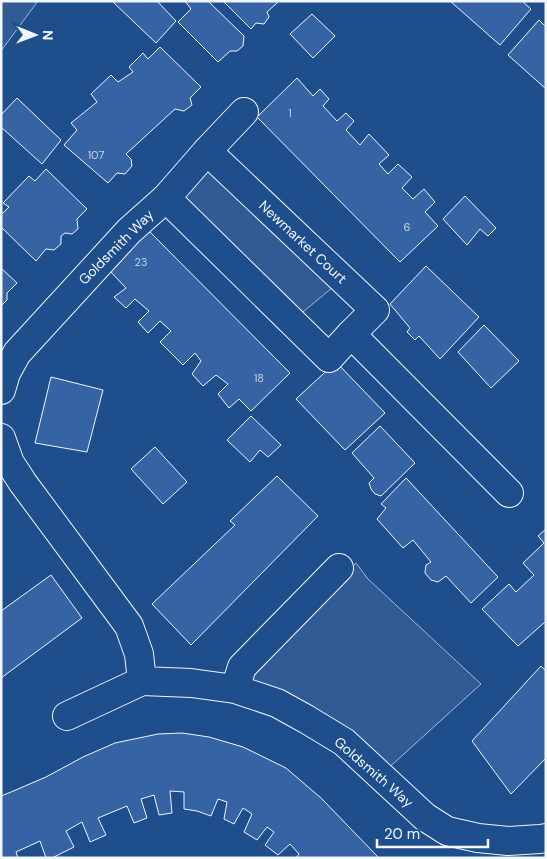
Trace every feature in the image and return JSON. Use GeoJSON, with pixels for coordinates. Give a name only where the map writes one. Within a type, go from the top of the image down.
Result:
{"type":"FeatureCollection","features":[{"type":"Feature","properties":{"kind":"street","name":"Goldsmith Way"},"geometry":{"type":"LineString","coordinates":[[1,390],[6,373],[17,353],[128,231],[166,198],[244,112]]}},
{"type":"Feature","properties":{"kind":"street","name":"Newmarket Court"},"geometry":{"type":"LineString","coordinates":[[166,198],[329,358],[375,310],[208,151]]}},
{"type":"Feature","properties":{"kind":"street"},"geometry":{"type":"LineString","coordinates":[[351,334],[509,493]]}},
{"type":"Feature","properties":{"kind":"street"},"geometry":{"type":"LineString","coordinates":[[1,438],[10,463],[23,483],[129,626],[139,654],[142,681]]}},
{"type":"Feature","properties":{"kind":"street"},"geometry":{"type":"LineString","coordinates":[[235,689],[242,667],[339,568]]}},
{"type":"Feature","properties":{"kind":"street","name":"Goldsmith Way"},"geometry":{"type":"LineString","coordinates":[[67,716],[142,681],[191,683],[235,689],[277,703],[344,742],[425,817],[448,831],[478,838],[510,841],[546,838]]}},
{"type":"Feature","properties":{"kind":"shaded area"},"geometry":{"type":"Polygon","coordinates":[[[1,1],[38,1],[1,51],[1,1]]]}},
{"type":"Feature","properties":{"kind":"shaded area"},"geometry":{"type":"Polygon","coordinates":[[[208,161],[332,288],[298,316],[176,196],[208,161]]]}},
{"type":"Feature","properties":{"kind":"shaded area"},"geometry":{"type":"Polygon","coordinates":[[[356,563],[368,579],[481,684],[383,773],[243,686],[248,667],[356,563]]]}},
{"type":"Feature","properties":{"kind":"building"},"geometry":{"type":"Polygon","coordinates":[[[112,1],[157,1],[176,21],[156,43],[112,1]]]}},
{"type":"Feature","properties":{"kind":"building"},"geometry":{"type":"Polygon","coordinates":[[[185,1],[208,1],[244,36],[243,46],[237,51],[230,51],[218,62],[178,22],[191,9],[185,1]]]}},
{"type":"Feature","properties":{"kind":"building"},"geometry":{"type":"Polygon","coordinates":[[[223,1],[278,2],[267,12],[269,17],[264,24],[256,23],[251,29],[223,1]]]}},
{"type":"Feature","properties":{"kind":"building"},"geometry":{"type":"Polygon","coordinates":[[[450,1],[522,1],[531,9],[500,45],[450,1]]]}},
{"type":"Feature","properties":{"kind":"building"},"geometry":{"type":"Polygon","coordinates":[[[312,14],[335,36],[313,58],[290,34],[312,14]]]}},
{"type":"Feature","properties":{"kind":"building"},"geometry":{"type":"Polygon","coordinates":[[[539,20],[546,27],[546,89],[508,55],[539,20]]]}},
{"type":"Feature","properties":{"kind":"building"},"geometry":{"type":"Polygon","coordinates":[[[160,47],[201,87],[190,98],[192,105],[184,111],[175,109],[126,154],[131,159],[132,166],[125,174],[117,173],[108,183],[64,145],[77,130],[71,123],[97,102],[91,94],[111,75],[118,82],[133,72],[129,67],[143,53],[148,59],[160,47]]]}},
{"type":"Feature","properties":{"kind":"building"},"geometry":{"type":"Polygon","coordinates":[[[297,78],[313,96],[320,89],[329,99],[323,106],[337,121],[346,113],[354,121],[346,130],[360,145],[369,134],[389,155],[379,164],[388,174],[398,164],[412,177],[402,188],[413,199],[424,189],[435,202],[425,212],[438,226],[400,262],[257,117],[297,78]]]}},
{"type":"Feature","properties":{"kind":"building"},"geometry":{"type":"Polygon","coordinates":[[[17,98],[61,140],[42,164],[1,127],[1,115],[17,98]]]}},
{"type":"Feature","properties":{"kind":"building"},"geometry":{"type":"Polygon","coordinates":[[[46,169],[87,209],[77,219],[78,229],[72,234],[65,233],[61,236],[61,244],[54,250],[46,249],[36,261],[1,227],[1,215],[9,207],[3,203],[29,176],[35,181],[46,169]]]}},
{"type":"Feature","properties":{"kind":"building"},"geometry":{"type":"Polygon","coordinates":[[[465,196],[496,228],[488,236],[480,229],[467,245],[443,219],[465,196]]]}},
{"type":"Feature","properties":{"kind":"building"},"geometry":{"type":"Polygon","coordinates":[[[148,230],[290,373],[251,411],[239,399],[229,408],[218,394],[228,384],[216,375],[203,386],[192,374],[201,361],[195,353],[183,365],[160,342],[171,331],[160,321],[148,333],[138,322],[149,311],[135,299],[126,308],[114,297],[126,288],[109,270],[148,230]]]}},
{"type":"Feature","properties":{"kind":"building"},"geometry":{"type":"Polygon","coordinates":[[[426,266],[479,317],[440,359],[419,336],[415,340],[407,332],[410,328],[390,304],[426,266]]]}},
{"type":"Feature","properties":{"kind":"building"},"geometry":{"type":"Polygon","coordinates":[[[1,268],[17,283],[7,293],[7,300],[1,306],[1,268]]]}},
{"type":"Feature","properties":{"kind":"building"},"geometry":{"type":"Polygon","coordinates":[[[484,325],[519,361],[491,388],[458,352],[484,325]]]}},
{"type":"Feature","properties":{"kind":"building"},"geometry":{"type":"Polygon","coordinates":[[[336,362],[385,413],[345,450],[296,399],[336,362]]]}},
{"type":"Feature","properties":{"kind":"building"},"geometry":{"type":"Polygon","coordinates":[[[51,377],[103,390],[87,452],[35,443],[51,377]]]}},
{"type":"Feature","properties":{"kind":"building"},"geometry":{"type":"Polygon","coordinates":[[[251,416],[281,445],[268,457],[260,450],[250,462],[227,440],[251,416]]]}},
{"type":"Feature","properties":{"kind":"building"},"geometry":{"type":"Polygon","coordinates":[[[380,426],[415,463],[381,496],[375,494],[371,489],[369,483],[374,478],[352,453],[380,426]]]}},
{"type":"Feature","properties":{"kind":"building"},"geometry":{"type":"Polygon","coordinates":[[[155,447],[187,482],[163,504],[131,469],[155,447]]]}},
{"type":"Feature","properties":{"kind":"building"},"geometry":{"type":"Polygon","coordinates":[[[277,476],[318,516],[191,645],[152,604],[235,525],[230,521],[277,476]]]}},
{"type":"Feature","properties":{"kind":"building"},"geometry":{"type":"Polygon","coordinates":[[[406,478],[498,577],[471,603],[446,576],[438,582],[431,580],[425,573],[426,565],[431,562],[413,540],[403,548],[377,519],[386,508],[381,504],[406,478]]]}},
{"type":"Feature","properties":{"kind":"building"},"geometry":{"type":"Polygon","coordinates":[[[546,529],[546,621],[518,646],[482,609],[509,584],[516,592],[534,575],[523,563],[544,543],[538,536],[546,529]]]}},
{"type":"Feature","properties":{"kind":"building"},"geometry":{"type":"Polygon","coordinates":[[[51,575],[82,618],[1,678],[1,611],[51,575]]]}},
{"type":"Feature","properties":{"kind":"building"},"geometry":{"type":"Polygon","coordinates":[[[541,666],[546,671],[546,758],[511,794],[472,741],[541,666]]]}},
{"type":"Feature","properties":{"kind":"building"},"geometry":{"type":"Polygon","coordinates":[[[182,733],[209,737],[243,747],[286,768],[321,798],[379,858],[296,858],[299,854],[290,844],[278,855],[265,845],[274,832],[267,827],[257,840],[244,832],[252,814],[243,808],[234,824],[224,819],[227,802],[218,799],[211,816],[184,809],[184,792],[170,791],[172,813],[159,815],[154,795],[141,799],[147,818],[134,823],[127,806],[98,818],[106,835],[90,842],[82,822],[66,831],[74,847],[52,858],[46,858],[40,841],[16,852],[18,858],[1,858],[1,796],[46,777],[83,757],[115,743],[158,734],[182,733]]]}}]}
